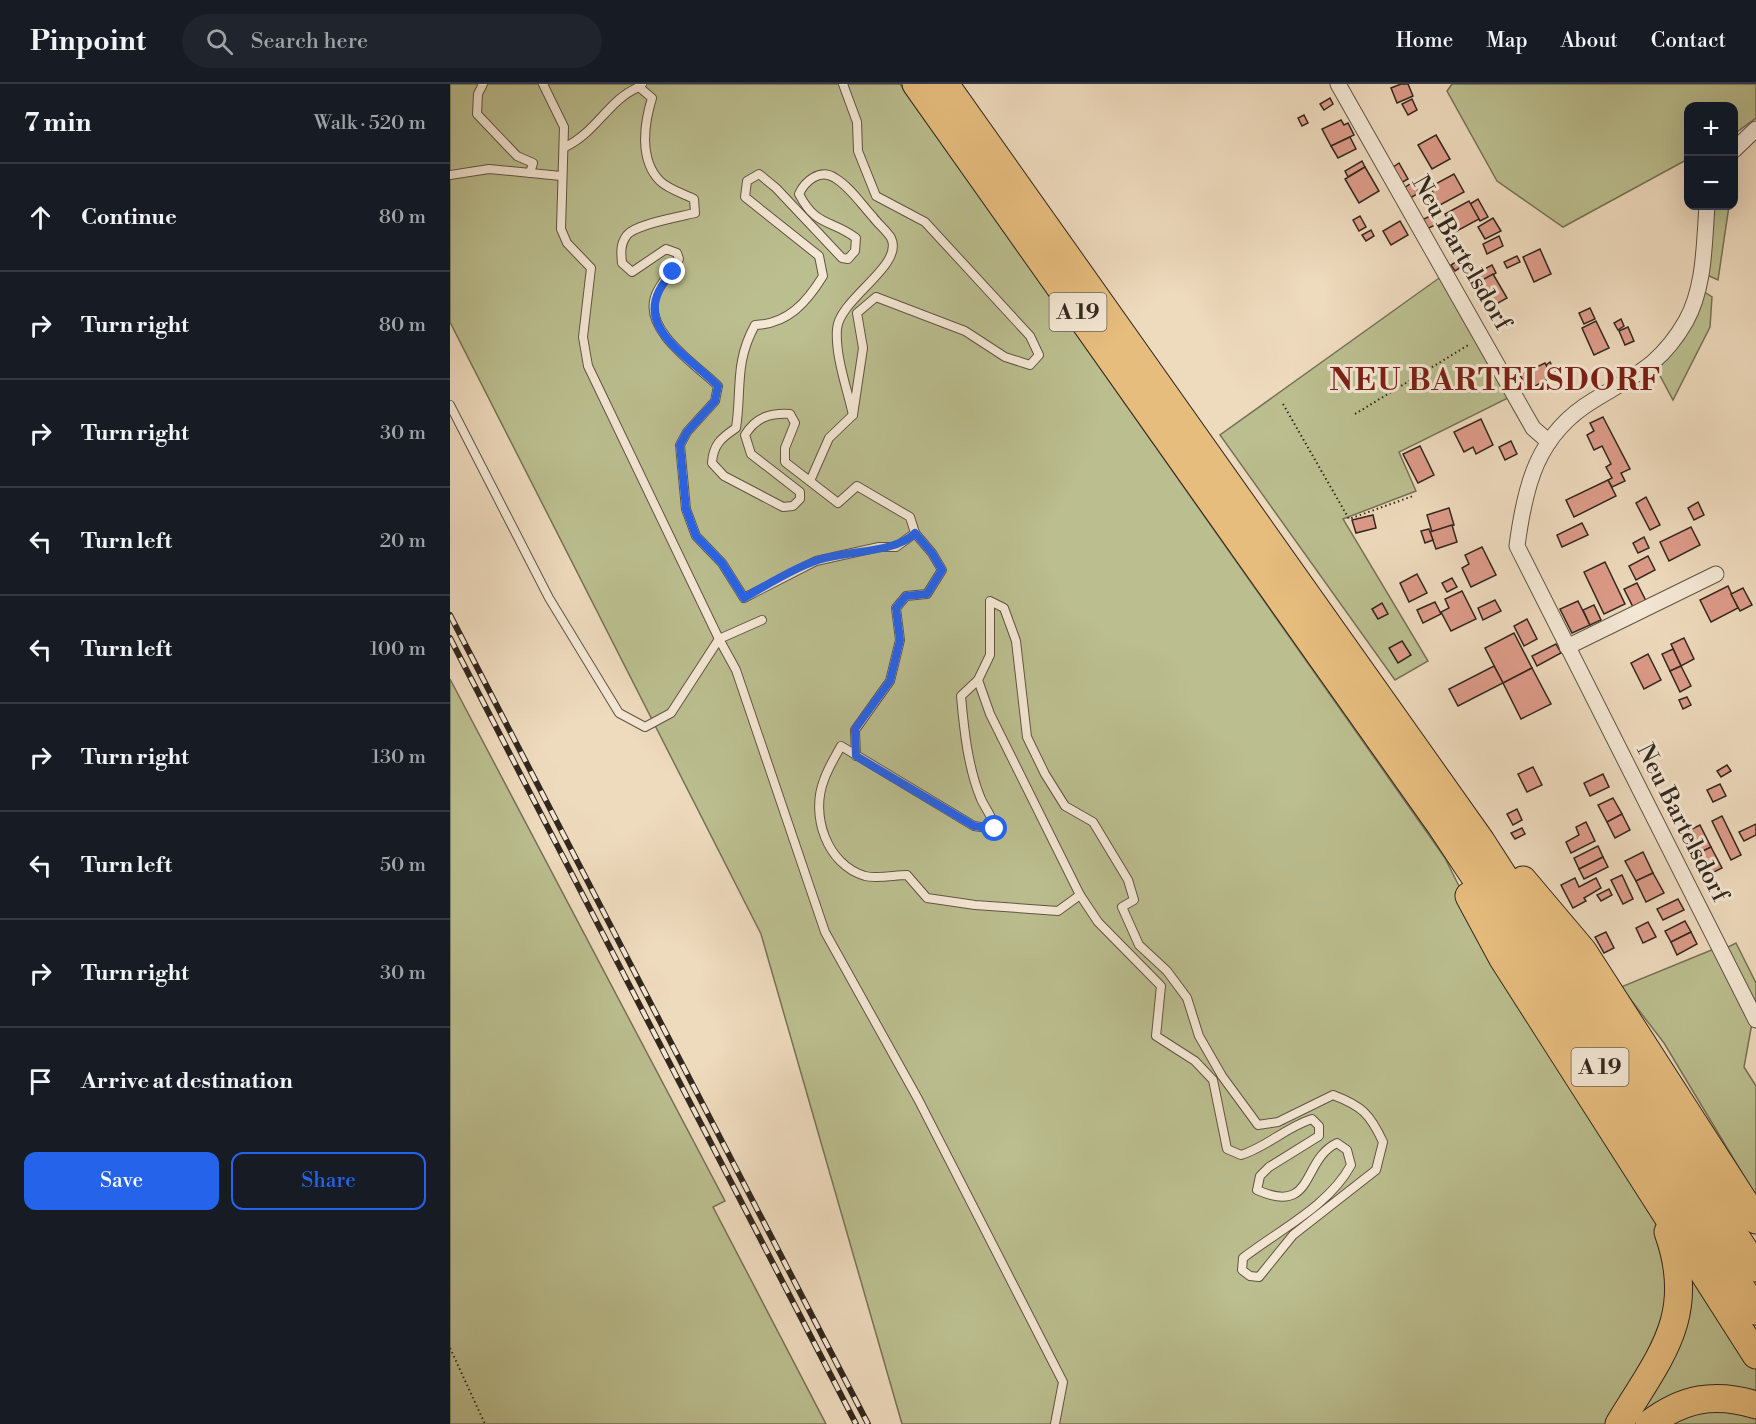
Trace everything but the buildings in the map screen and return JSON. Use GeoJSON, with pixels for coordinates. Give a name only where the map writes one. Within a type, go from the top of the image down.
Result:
{"type":"FeatureCollection","features":[{"type":"Feature","properties":{"kind":"highway","name":"A 19"},"geometry":{"type":"LineString","coordinates":[[916,84],[1441,826],[1614,1087],[1756,1311]]}},
{"type":"Feature","properties":{"kind":"highway","name":"A 19"},"geometry":{"type":"LineString","coordinates":[[945,84],[1480,841],[1756,1268]]}},
{"type":"Feature","properties":{"kind":"highway"},"geometry":{"type":"LineString","coordinates":[[1441,826],[1448,856],[1503,959],[1756,1355]]}},
{"type":"Feature","properties":{"kind":"highway"},"geometry":{"type":"LineString","coordinates":[[1480,841],[1509,864],[1583,951],[1756,1220]]}},
{"type":"Feature","properties":{"kind":"highway"},"geometry":{"type":"LineString","coordinates":[[1731,1180],[1756,1206]]}},
{"type":"Feature","properties":{"kind":"highway"},"geometry":{"type":"LineString","coordinates":[[1619,1424],[1663,1350],[1677,1312],[1679,1274],[1664,1210]]}},
{"type":"Feature","properties":{"kind":"highway"},"geometry":{"type":"LineString","coordinates":[[1649,1424],[1670,1409],[1703,1398],[1727,1398],[1756,1405]]}},
{"type":"Feature","properties":{"kind":"street","name":"Neu Bartelsdorf"},"geometry":{"type":"LineString","coordinates":[[1338,84],[1533,428],[1549,441]]}},
{"type":"Feature","properties":{"kind":"street"},"geometry":{"type":"LineString","coordinates":[[1738,146],[1756,129]]}},
{"type":"Feature","properties":{"kind":"street","name":"Neu Bartelsdorf"},"geometry":{"type":"LineString","coordinates":[[1707,210],[1701,270],[1687,319],[1667,350],[1641,374],[1592,401],[1566,420],[1549,441],[1532,470],[1526,491],[1517,546],[1756,1020]]}},
{"type":"Feature","properties":{"kind":"street"},"geometry":{"type":"LineString","coordinates":[[1567,647],[1716,573]]}},
{"type":"Feature","properties":{"kind":"lane"},"geometry":{"type":"LineString","coordinates":[[483,84],[478,94],[477,114],[517,156],[533,164],[530,173]]}},
{"type":"Feature","properties":{"kind":"lane"},"geometry":{"type":"LineString","coordinates":[[543,84],[564,127],[566,147],[561,176],[561,229],[567,243],[591,268],[584,337],[588,366],[736,670],[825,932],[918,1099],[1063,1382],[1055,1424]]}},
{"type":"Feature","properties":{"kind":"lane"},"geometry":{"type":"LineString","coordinates":[[810,481],[829,438],[853,415],[863,348],[857,313],[876,297],[965,331],[1005,357],[1030,365],[1040,355],[1030,336],[925,222],[876,196],[858,151],[857,122],[848,90],[843,84]]}},
{"type":"Feature","properties":{"kind":"lane"},"geometry":{"type":"LineString","coordinates":[[566,147],[582,139],[627,92],[641,85],[652,98],[645,135],[648,163],[661,182],[694,199],[695,213],[642,227],[628,234],[621,248],[622,263],[632,272],[666,249],[677,253],[680,259],[673,272],[659,286],[654,299],[653,316],[664,336],[718,386],[715,401],[687,432],[680,445],[686,509],[696,536],[722,563],[744,598],[816,561],[879,547],[896,547],[915,533]]}},
{"type":"Feature","properties":{"kind":"lane"},"geometry":{"type":"LineString","coordinates":[[450,175],[489,169],[561,176]]}},
{"type":"Feature","properties":{"kind":"lane"},"geometry":{"type":"LineString","coordinates":[[853,415],[839,353],[837,327],[847,307],[888,262],[894,251],[891,239],[851,191],[833,176],[817,175],[804,182],[799,194],[808,211],[826,223],[843,229],[855,238],[855,251],[848,260],[842,258],[776,188],[759,174],[747,181],[745,196],[819,256],[823,276],[808,300],[788,316],[769,325],[755,326],[746,341],[737,384],[736,428],[722,438],[713,449],[712,463],[724,476],[783,507],[793,506],[800,499],[800,492],[751,454],[745,435],[760,418],[775,413],[790,414],[795,423],[785,448],[785,462],[838,503],[857,486],[910,518],[915,533],[932,553],[942,570],[927,594],[906,596],[896,608],[900,640],[890,681],[855,729],[856,756]]}},
{"type":"Feature","properties":{"kind":"lane"},"geometry":{"type":"LineString","coordinates":[[450,405],[549,598],[619,712],[645,727],[671,713],[719,639],[762,620]]}},
{"type":"Feature","properties":{"kind":"lane"},"geometry":{"type":"LineString","coordinates":[[978,680],[990,714],[1080,895],[1098,922],[1161,986],[1156,1036],[1195,1061],[1213,1080],[1227,1149],[1241,1155],[1257,1150],[1296,1124],[1312,1119],[1319,1126],[1318,1136],[1269,1167],[1260,1176],[1257,1190],[1275,1198],[1292,1196],[1303,1186],[1328,1147],[1338,1143],[1347,1150],[1351,1165],[1342,1182],[1310,1209],[1243,1258],[1242,1270],[1250,1276],[1259,1277],[1293,1234],[1376,1170],[1383,1142],[1379,1132],[1358,1105],[1333,1095],[1278,1122],[1258,1125],[1222,1076],[1198,1036],[1186,999],[1167,971],[1139,945],[1122,907],[1134,900],[1128,880],[1093,822],[1065,806],[1045,774],[1027,737],[1016,641],[1004,608],[990,601],[990,655],[978,680],[961,696],[964,729],[981,800],[994,820],[995,829],[974,826],[841,746],[823,781],[820,803],[824,837],[839,862],[866,876],[907,875],[927,898],[975,905],[1058,911],[1080,895]]}},
{"type":"Feature","properties":{"kind":"path"},"geometry":{"type":"LineString","coordinates":[[1355,414],[1483,337]]}},
{"type":"Feature","properties":{"kind":"path"},"geometry":{"type":"LineString","coordinates":[[1283,404],[1349,519],[1413,496]]}},
{"type":"Feature","properties":{"kind":"path"},"geometry":{"type":"LineString","coordinates":[[450,1348],[485,1424]]}},
{"type":"Feature","properties":{"kind":"green space"},"geometry":{"type":"Polygon","coordinates":[[[450,84],[900,84],[1445,858],[1493,955],[1658,1224],[1673,1311],[1613,1424],[902,1424],[761,934],[450,322],[450,84]]]}},
{"type":"Feature","properties":{"kind":"green space"},"geometry":{"type":"Polygon","coordinates":[[[1452,84],[1756,84],[1756,118],[1738,131],[1738,102],[1684,102],[1684,161],[1563,227],[1497,181],[1447,91],[1452,84]]]}},
{"type":"Feature","properties":{"kind":"green space"},"geometry":{"type":"Polygon","coordinates":[[[1714,210],[1728,210],[1718,280],[1707,275],[1714,210]]]}},
{"type":"Feature","properties":{"kind":"green space"},"geometry":{"type":"Polygon","coordinates":[[[1442,276],[1512,396],[1399,452],[1416,491],[1343,519],[1428,661],[1395,680],[1220,435],[1442,276]]]}},
{"type":"Feature","properties":{"kind":"green space"},"geometry":{"type":"Polygon","coordinates":[[[1703,291],[1712,297],[1710,327],[1673,400],[1657,370],[1671,353],[1703,291]]]}},
{"type":"Feature","properties":{"kind":"green space"},"geometry":{"type":"Polygon","coordinates":[[[450,679],[725,1201],[713,1207],[826,1424],[450,1424],[450,679]]]}},
{"type":"Feature","properties":{"kind":"green space"},"geometry":{"type":"Polygon","coordinates":[[[1736,943],[1756,983],[1756,1006],[1726,948],[1736,943]]]}},
{"type":"Feature","properties":{"kind":"green space"},"geometry":{"type":"Polygon","coordinates":[[[1714,949],[1752,1023],[1744,1067],[1756,1086],[1756,1196],[1664,1043],[1621,987],[1714,949]]]}},
{"type":"Feature","properties":{"kind":"green space"},"geometry":{"type":"Polygon","coordinates":[[[1690,1274],[1756,1367],[1756,1399],[1641,1424],[1630,1424],[1690,1274]]]}},
{"type":"Feature","properties":{"kind":"green space"},"geometry":{"type":"Polygon","coordinates":[[[1683,1408],[1756,1411],[1756,1424],[1657,1424],[1683,1408]]]}},
{"type":"Feature","properties":{"kind":"railway"},"geometry":{"type":"LineString","coordinates":[[450,615],[868,1424]]}},
{"type":"Feature","properties":{"kind":"railway"},"geometry":{"type":"LineString","coordinates":[[450,638],[856,1424]]}},
{"type":"Feature","properties":{"kind":"district","name":"NEU BARTELSDORF"},"geometry":{"type":"Point","coordinates":[1496,381]}},
{"type":"Feature","properties":{"kind":"route"},"geometry":{"type":"LineString","coordinates":[[673,272],[659,286],[654,299],[653,316],[664,336],[718,386],[715,401],[687,432],[680,445],[686,509],[696,536],[722,563],[744,598],[816,561],[879,547],[896,547],[907,542],[915,533],[932,553],[942,570],[927,594],[906,596],[896,608],[900,640],[890,681],[855,729],[856,756],[891,779],[936,801],[974,826],[995,829]]}}]}
